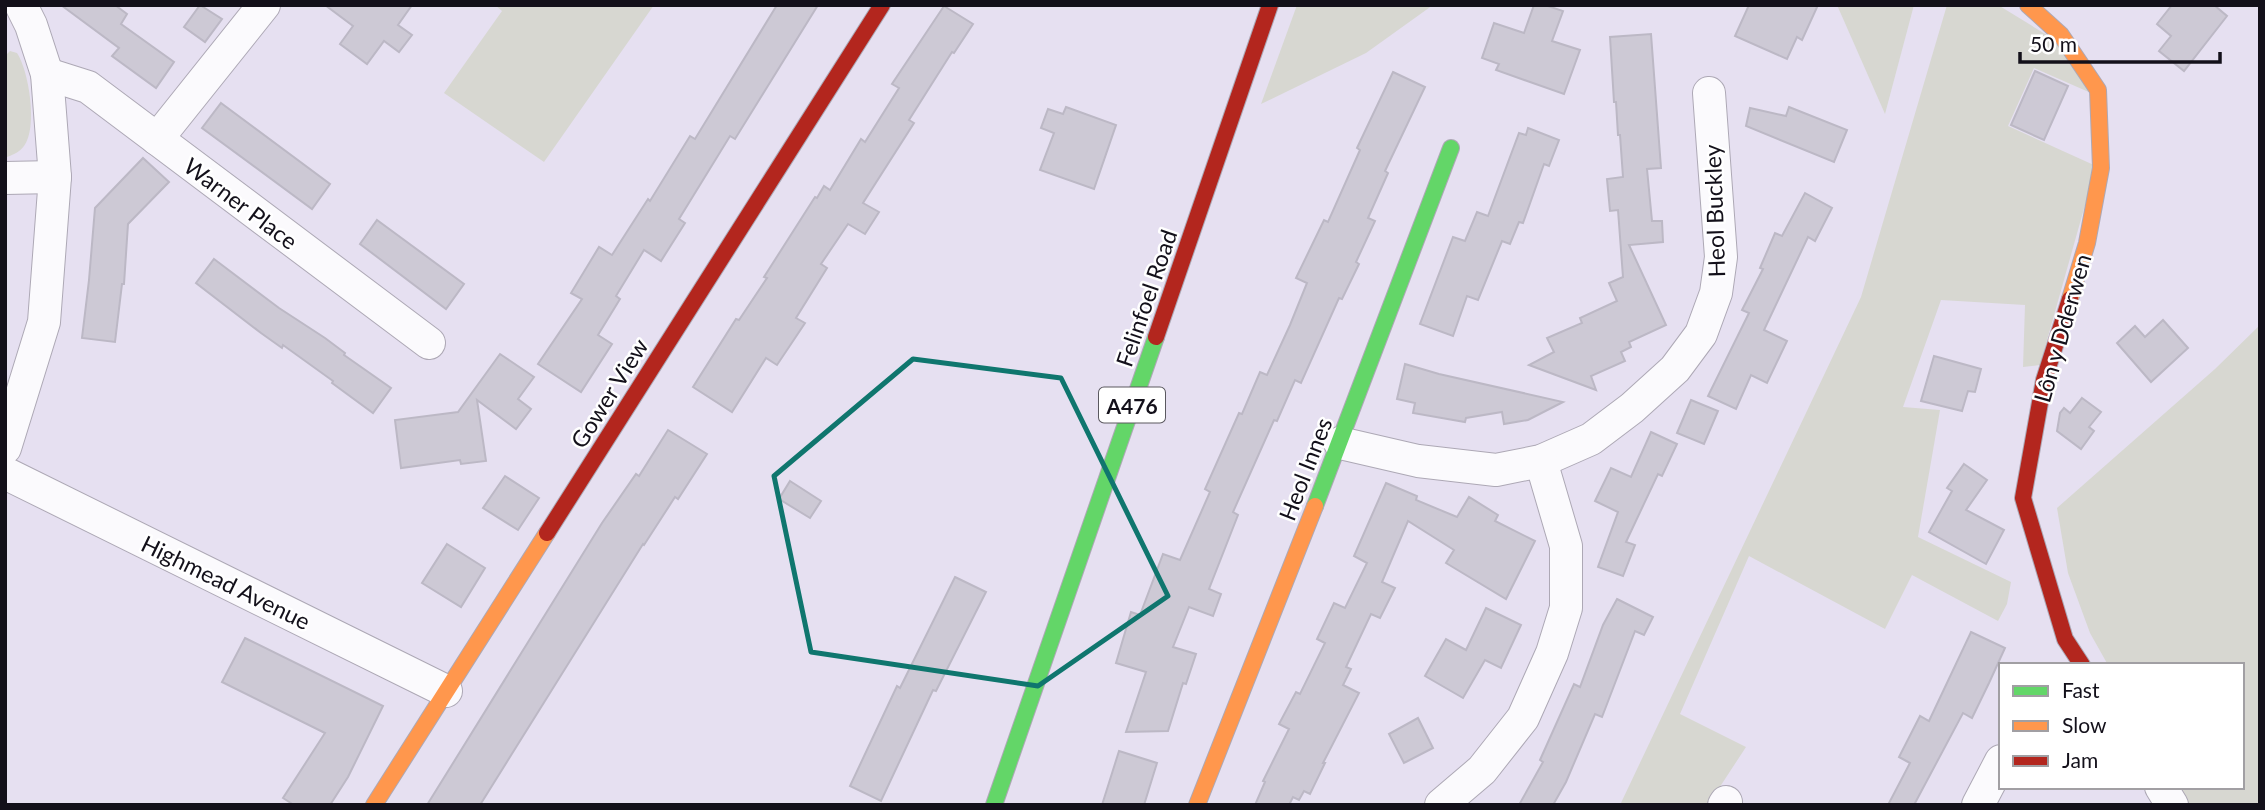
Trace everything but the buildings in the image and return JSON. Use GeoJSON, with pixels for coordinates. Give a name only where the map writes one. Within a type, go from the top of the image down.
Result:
{"type":"FeatureCollection","features":[{"type":"Feature","properties":{"kind":"street"},"geometry":{"type":"LineString","coordinates":[[5,448],[44,322],[55,177],[47,74],[31,25],[21,5]]}},
{"type":"Feature","properties":{"kind":"street"},"geometry":{"type":"LineString","coordinates":[[157,139],[264,5]]}},
{"type":"Feature","properties":{"kind":"street","name":"Gower View"},"geometry":{"type":"LineString","coordinates":[[374,805],[882,5]]}},
{"type":"Feature","properties":{"kind":"street","name":"Felinfoel Road"},"geometry":{"type":"LineString","coordinates":[[994,805],[1270,5]]}},
{"type":"Feature","properties":{"kind":"street","name":"Lôn y Dderwen"},"geometry":{"type":"LineString","coordinates":[[2028,5],[2061,35],[2098,90],[2101,168],[2087,243],[2043,380],[2023,498],[2066,656]]}},
{"type":"Feature","properties":{"kind":"street","name":"Warner Place"},"geometry":{"type":"LineString","coordinates":[[47,74],[88,87],[429,343]]}},
{"type":"Feature","properties":{"kind":"street","name":"Heol Buckley"},"geometry":{"type":"LineString","coordinates":[[1340,443],[1418,461],[1496,470],[1541,461],[1591,439],[1632,408],[1675,369],[1701,334],[1716,293],[1721,257],[1709,93]]}},
{"type":"Feature","properties":{"kind":"street","name":"Heol Innes"},"geometry":{"type":"LineString","coordinates":[[1197,805],[1340,443],[1451,148]]}},
{"type":"Feature","properties":{"kind":"street"},"geometry":{"type":"LineString","coordinates":[[5,178],[55,177]]}},
{"type":"Feature","properties":{"kind":"street"},"geometry":{"type":"LineString","coordinates":[[1441,805],[1482,770],[1523,718],[1552,653],[1566,608],[1566,546],[1541,461]]}},
{"type":"Feature","properties":{"kind":"street","name":"Highmead Avenue"},"geometry":{"type":"LineString","coordinates":[[5,473],[446,691]]}},
{"type":"Feature","properties":{"kind":"street"},"geometry":{"type":"LineString","coordinates":[[1978,805],[1999,765]]}},
{"type":"Feature","properties":{"kind":"street"},"geometry":{"type":"LineString","coordinates":[[2162,789],[2172,805]]}},
{"type":"Feature","properties":{"kind":"highlighted area"},"geometry":{"type":"Polygon","coordinates":[[[913,359],[1061,378],[1168,596],[1038,686],[811,652],[774,476],[913,359]]]}},
{"type":"Feature","properties":{"kind":"shaded area"},"geometry":{"type":"Polygon","coordinates":[[[495,5],[654,5],[544,162],[444,93],[502,11],[495,5]]]}},
{"type":"Feature","properties":{"kind":"shaded area"},"geometry":{"type":"Polygon","coordinates":[[[1297,5],[1433,5],[1366,53],[1261,104],[1297,5]]]}},
{"type":"Feature","properties":{"kind":"shaded area"},"geometry":{"type":"Polygon","coordinates":[[[1837,5],[1914,5],[1885,114],[1837,5]]]}},
{"type":"Feature","properties":{"kind":"shaded area"},"geometry":{"type":"Polygon","coordinates":[[[1947,5],[1998,5],[2055,40],[2091,93],[2034,68],[2008,126],[2096,166],[2040,365],[2023,367],[2025,305],[1941,300],[1903,407],[1940,410],[1918,537],[2011,582],[2007,604],[1998,621],[1912,575],[1885,629],[1749,556],[1680,714],[1746,747],[1708,805],[1620,805],[1861,297],[1947,5]]]}},
{"type":"Feature","properties":{"kind":"shaded area"},"geometry":{"type":"Polygon","coordinates":[[[10,51],[17,53],[25,73],[31,126],[22,148],[5,158],[5,56],[10,51]]]}},
{"type":"Feature","properties":{"kind":"shaded area"},"geometry":{"type":"Polygon","coordinates":[[[2260,325],[2260,805],[2187,805],[2178,789],[2244,789],[2244,663],[2107,663],[2090,633],[2068,573],[2057,508],[2215,369],[2260,325]]]}},
{"type":"Feature","properties":{"kind":"traffic: fast"},"geometry":{"type":"LineString","coordinates":[[1315,506],[1451,148]]}},
{"type":"Feature","properties":{"kind":"traffic: fast"},"geometry":{"type":"LineString","coordinates":[[994,805],[1156,337]]}},
{"type":"Feature","properties":{"kind":"traffic: slow"},"geometry":{"type":"LineString","coordinates":[[2028,5],[2061,35],[2098,90],[2101,168],[2087,243],[2070,299]]}},
{"type":"Feature","properties":{"kind":"traffic: slow"},"geometry":{"type":"LineString","coordinates":[[1197,805],[1315,506]]}},
{"type":"Feature","properties":{"kind":"traffic: slow"},"geometry":{"type":"LineString","coordinates":[[374,805],[547,533]]}},
{"type":"Feature","properties":{"kind":"traffic: jam"},"geometry":{"type":"LineString","coordinates":[[547,533],[882,5]]}},
{"type":"Feature","properties":{"kind":"traffic: jam"},"geometry":{"type":"LineString","coordinates":[[1156,337],[1270,5]]}},
{"type":"Feature","properties":{"kind":"traffic: jam"},"geometry":{"type":"LineString","coordinates":[[2070,299],[2044,380],[2023,498],[2065,639],[2081,663]]}}]}
